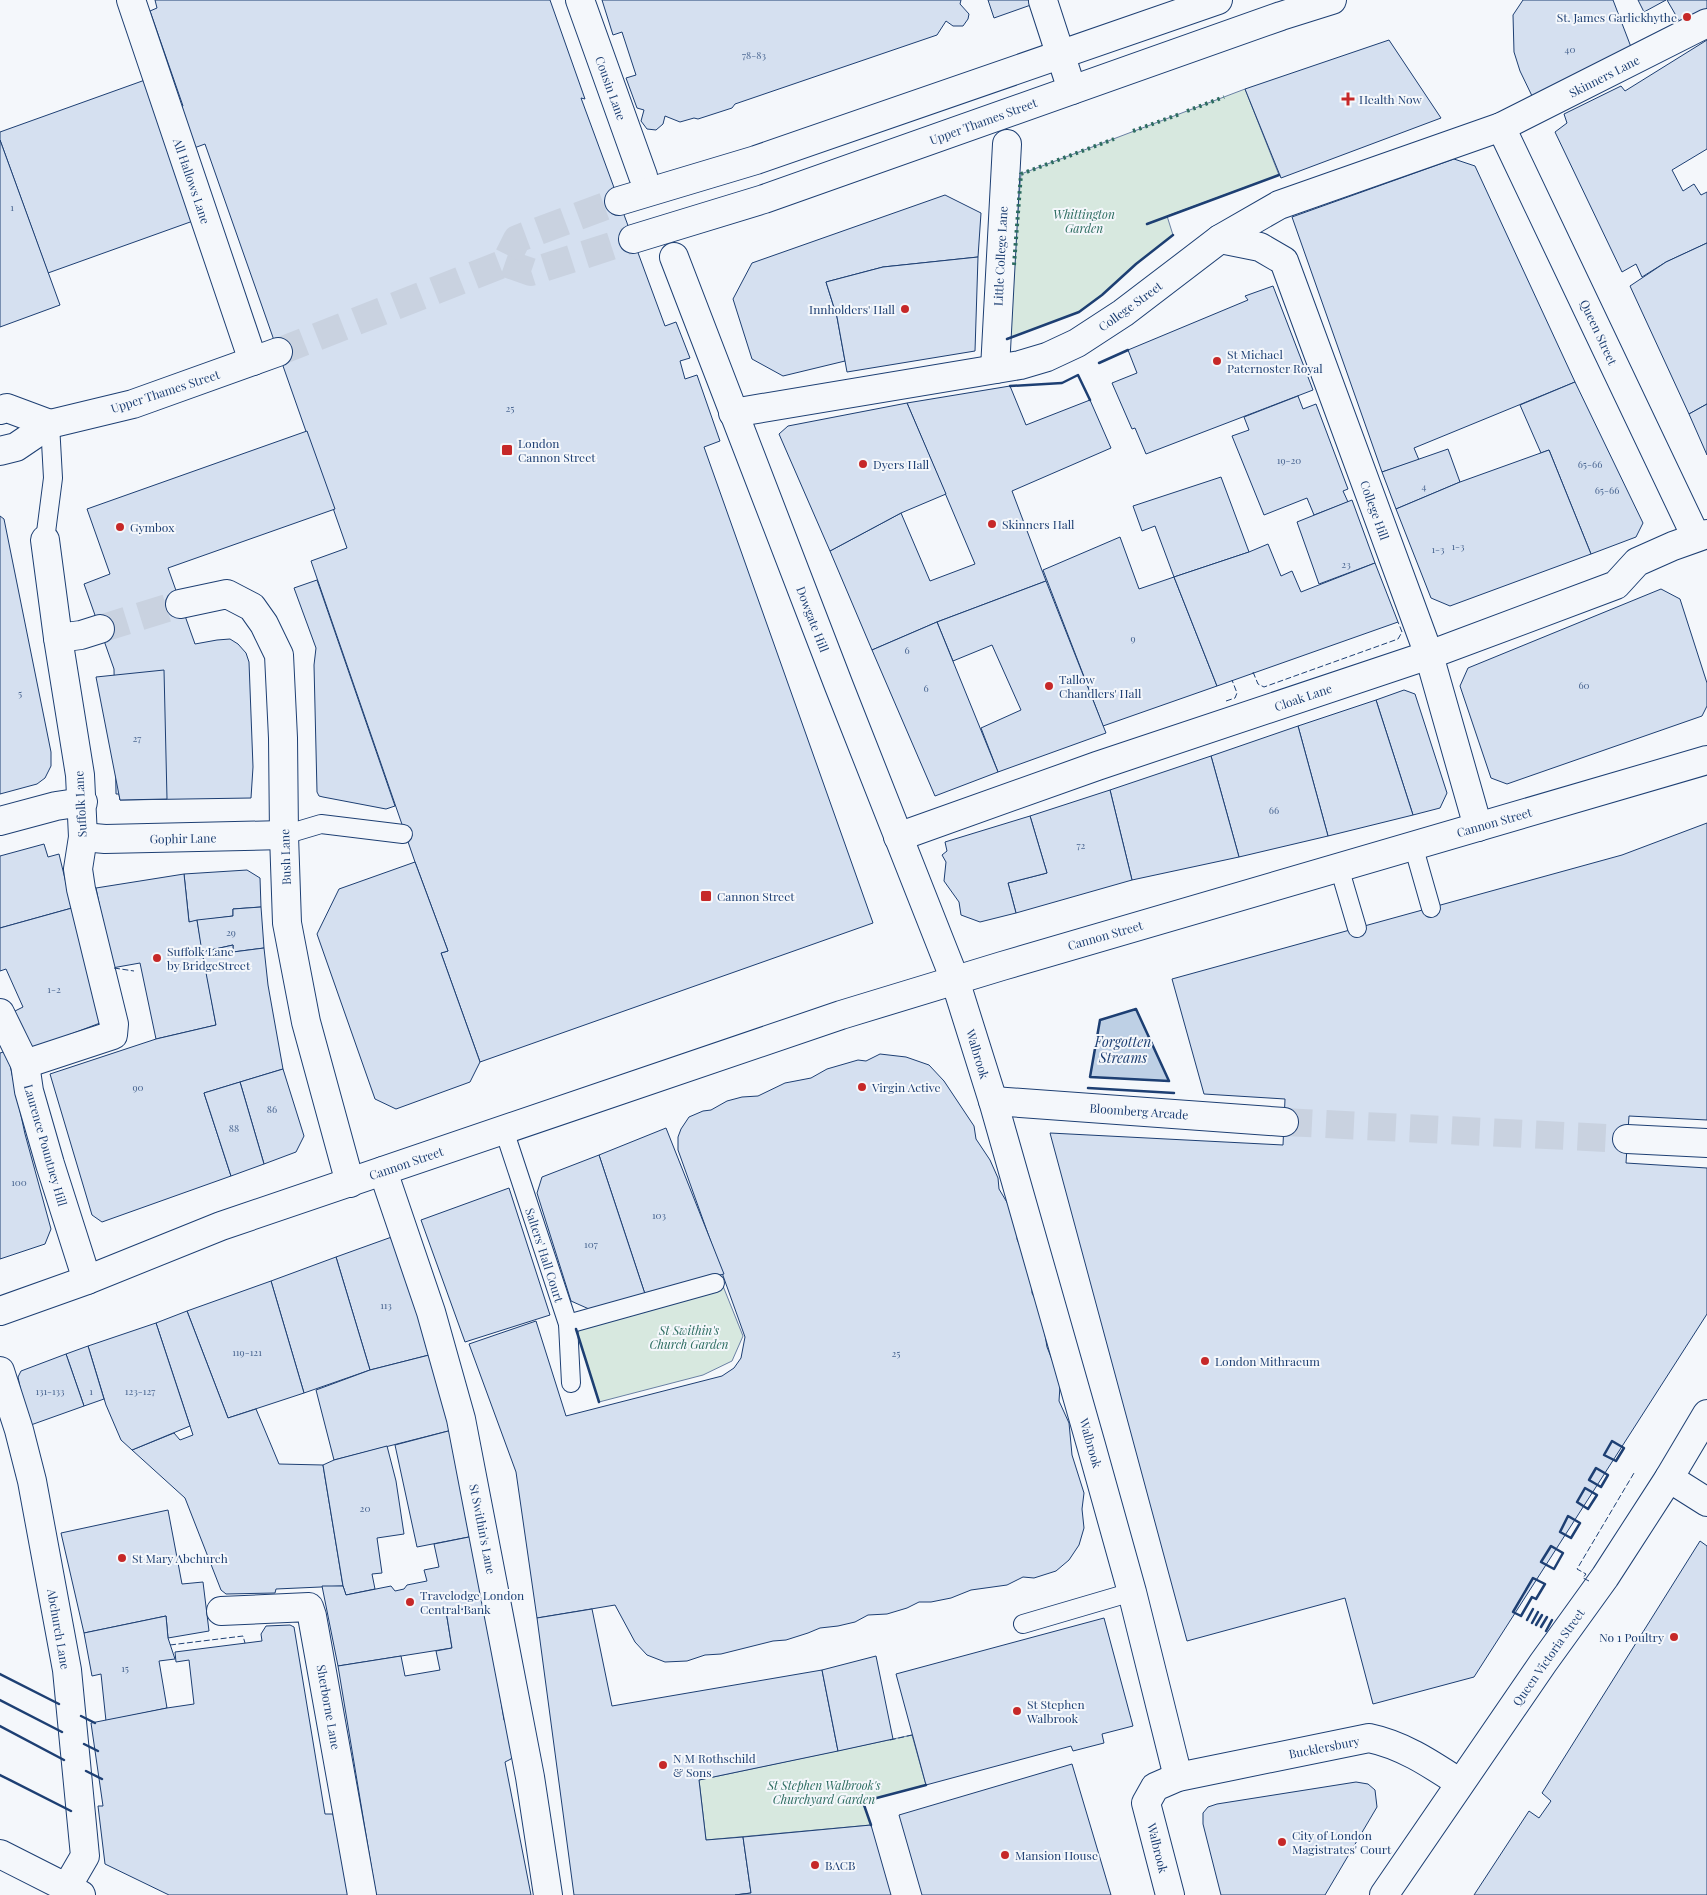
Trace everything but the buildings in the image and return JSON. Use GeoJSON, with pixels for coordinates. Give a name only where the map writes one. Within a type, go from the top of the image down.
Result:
{"type":"FeatureCollection","features":[{"type":"Feature","properties":{"kind":"street","name":"All Hallows Lane"},"geometry":{"type":"LineString","coordinates":[[130,0],[266,357]]}},
{"type":"Feature","properties":{"kind":"street","name":"Cousin Lane"},"geometry":{"type":"LineString","coordinates":[[580,0],[643,176]]}},
{"type":"Feature","properties":{"kind":"street"},"geometry":{"type":"LineString","coordinates":[[619,201],[756,160],[1060,53],[1218,0]]}},
{"type":"Feature","properties":{"kind":"street","name":"Upper Thames Street"},"geometry":{"type":"LineString","coordinates":[[633,238],[764,199],[1332,0]]}},
{"type":"Feature","properties":{"kind":"street"},"geometry":{"type":"LineString","coordinates":[[1043,1],[1072,90]]}},
{"type":"Feature","properties":{"kind":"street","name":"Skinners Lane"},"geometry":{"type":"LineString","coordinates":[[1501,127],[1707,23]]}},
{"type":"Feature","properties":{"kind":"street","name":"College Street"},"geometry":{"type":"LineString","coordinates":[[733,413],[1020,365],[1047,357],[1077,343],[1123,313],[1220,239],[1279,205],[1501,127]]}},
{"type":"Feature","properties":{"kind":"street","name":"Queen Street"},"geometry":{"type":"LineString","coordinates":[[1501,127],[1702,535]]}},
{"type":"Feature","properties":{"kind":"street","name":"Little College Lane"},"geometry":{"type":"LineString","coordinates":[[995,369],[1007,144]]}},
{"type":"Feature","properties":{"kind":"street","name":"College Hill"},"geometry":{"type":"LineString","coordinates":[[1220,239],[1260,247],[1284,261],[1428,655],[1478,827]]}},
{"type":"Feature","properties":{"kind":"street","name":"Dowgate Hill"},"geometry":{"type":"LineString","coordinates":[[674,257],[715,368],[955,980]]}},
{"type":"Feature","properties":{"kind":"street","name":"Upper Thames Street"},"geometry":{"type":"LineString","coordinates":[[0,451],[16,447],[50,424],[133,404],[266,357]]}},
{"type":"Feature","properties":{"kind":"street"},"geometry":{"type":"LineString","coordinates":[[0,410],[7,408],[50,424]]}},
{"type":"Feature","properties":{"kind":"street","name":"Cloak Lane"},"geometry":{"type":"LineString","coordinates":[[898,837],[1097,766],[1428,655],[1616,585],[1637,562],[1702,535]]}},
{"type":"Feature","properties":{"kind":"street","name":"Suffolk Lane"},"geometry":{"type":"LineString","coordinates":[[25,1064],[113,1035],[114,1024],[78,869],[83,837],[83,802],[45,540]]}},
{"type":"Feature","properties":{"kind":"street","name":"Bush Lane"},"geometry":{"type":"LineString","coordinates":[[180,604],[227,594],[252,606],[264,624],[279,655],[283,738],[287,923],[306,1022],[350,1183]]}},
{"type":"Feature","properties":{"kind":"street"},"geometry":{"type":"LineString","coordinates":[[58,638],[81,635],[100,629]]}},
{"type":"Feature","properties":{"kind":"street","name":"Cannon Street"},"geometry":{"type":"LineString","coordinates":[[0,1311],[86,1280],[221,1226],[833,1017],[1707,760]]}},
{"type":"Feature","properties":{"kind":"street"},"geometry":{"type":"LineString","coordinates":[[0,821],[56,806],[83,802]]}},
{"type":"Feature","properties":{"kind":"street","name":"Gophir Lane"},"geometry":{"type":"LineString","coordinates":[[83,837],[104,839],[284,835]]}},
{"type":"Feature","properties":{"kind":"street","name":"Walbrook"},"geometry":{"type":"LineString","coordinates":[[955,980],[993,1101],[1132,1592],[1178,1776],[1156,1787],[1146,1802],[1170,1895]]}},
{"type":"Feature","properties":{"kind":"street","name":"Laurence Pountney Hill"},"geometry":{"type":"LineString","coordinates":[[0,1013],[25,1064],[29,1091],[86,1280]]}},
{"type":"Feature","properties":{"kind":"street","name":"Bloomberg Arcade"},"geometry":{"type":"LineString","coordinates":[[993,1101],[1284,1122]]}},
{"type":"Feature","properties":{"kind":"street"},"geometry":{"type":"LineString","coordinates":[[1627,1140],[1707,1143]]}},
{"type":"Feature","properties":{"kind":"street","name":"St Swithin's Lane"},"geometry":{"type":"LineString","coordinates":[[383,1171],[431,1312],[461,1419],[530,1777],[548,1895]]}},
{"type":"Feature","properties":{"kind":"street","name":"Abchurch Lane"},"geometry":{"type":"LineString","coordinates":[[0,1372],[19,1430],[32,1482],[67,1670],[84,1856],[74,1891]]}},
{"type":"Feature","properties":{"kind":"street","name":"Queen Victoria Street"},"geometry":{"type":"LineString","coordinates":[[1384,1895],[1460,1783],[1605,1577],[1669,1478],[1707,1414]]}},
{"type":"Feature","properties":{"kind":"street"},"geometry":{"type":"LineString","coordinates":[[1669,1478],[1707,1502]]}},
{"type":"Feature","properties":{"kind":"street","name":"Sherborne Lane"},"geometry":{"type":"LineString","coordinates":[[220,1611],[308,1607],[312,1616],[362,1895]]}},
{"type":"Feature","properties":{"kind":"street","name":"Bucklersbury"},"geometry":{"type":"LineString","coordinates":[[1178,1776],[1369,1738],[1387,1742],[1410,1752],[1460,1783]]}},
{"type":"Feature","properties":{"kind":"street"},"geometry":{"type":"LineString","coordinates":[[0,1854],[74,1891]]}},
{"type":"Feature","properties":{"kind":"lane","name":"Suffolk Lane"},"geometry":{"type":"LineString","coordinates":[[45,540],[53,478],[50,424]]}},
{"type":"Feature","properties":{"kind":"lane"},"geometry":{"type":"LineString","coordinates":[[284,835],[320,824],[403,834]]}},
{"type":"Feature","properties":{"kind":"lane"},"geometry":{"type":"LineString","coordinates":[[1413,846],[1431,908]]}},
{"type":"Feature","properties":{"kind":"lane"},"geometry":{"type":"LineString","coordinates":[[1338,867],[1357,928]]}},
{"type":"Feature","properties":{"kind":"lane","name":"Salters' Hall Court"},"geometry":{"type":"LineString","coordinates":[[504,1130],[568,1324],[571,1383]]}},
{"type":"Feature","properties":{"kind":"lane"},"geometry":{"type":"LineString","coordinates":[[568,1324],[715,1282]]}},
{"type":"Feature","properties":{"kind":"lane"},"geometry":{"type":"LineString","coordinates":[[1023,1624],[1132,1592]]}},
{"type":"Feature","properties":{"kind":"green space","name":"Whittington Garden"},"geometry":{"type":"Polygon","coordinates":[[[1245,89],[1279,175],[1167,216],[1173,235],[1136,264],[1102,295],[1079,312],[1007,339],[1021,174],[1245,89]]]}},
{"type":"Feature","properties":{"kind":"green space","name":"St Swithin's Church Garden"},"geometry":{"type":"Polygon","coordinates":[[[723,1286],[743,1336],[732,1361],[703,1375],[599,1402],[576,1329],[723,1286]]]}},
{"type":"Feature","properties":{"kind":"green space","name":"St Stephen Walbrook's Churchyard Garden"},"geometry":{"type":"Polygon","coordinates":[[[912,1735],[926,1785],[869,1800],[864,1805],[871,1825],[706,1840],[699,1780],[912,1735]]]}},
{"type":"Feature","properties":{"kind":"water","name":"Forgotten Streams"},"geometry":{"type":"Polygon","coordinates":[[[1136,1009],[1169,1081],[1090,1077],[1100,1020],[1136,1009]]]}},
{"type":"Feature","properties":{"kind":"tunnel"},"geometry":{"type":"LineString","coordinates":[[278,352],[505,263],[517,239],[619,201]]}},
{"type":"Feature","properties":{"kind":"tunnel"},"geometry":{"type":"LineString","coordinates":[[505,263],[531,272],[633,239]]}},
{"type":"Feature","properties":{"kind":"tunnel"},"geometry":{"type":"LineString","coordinates":[[100,629],[180,604]]}},
{"type":"Feature","properties":{"kind":"tunnel"},"geometry":{"type":"LineString","coordinates":[[1284,1122],[1627,1139]]}},
{"type":"Feature","properties":{"kind":"hedge"},"geometry":{"type":"LineString","coordinates":[[1187,111],[1224,97]]}},
{"type":"Feature","properties":{"kind":"hedge"},"geometry":{"type":"LineString","coordinates":[[1133,131],[1180,114]]}},
{"type":"Feature","properties":{"kind":"hedge"},"geometry":{"type":"LineString","coordinates":[[1014,265],[1021,174],[1114,139]]}},
{"type":"Feature","properties":{"kind":"fence"},"geometry":{"type":"LineString","coordinates":[[1253,672],[1258,684],[1264,687],[1398,639],[1402,632],[1398,622]]}},
{"type":"Feature","properties":{"kind":"fence"},"geometry":{"type":"LineString","coordinates":[[1226,701],[1235,698],[1237,693],[1232,680]]}},
{"type":"Feature","properties":{"kind":"fence"},"geometry":{"type":"LineString","coordinates":[[114,968],[134,971]]}},
{"type":"Feature","properties":{"kind":"fence"},"geometry":{"type":"LineString","coordinates":[[1589,1581],[1583,1578],[1586,1574],[1577,1569],[1634,1473]]}},
{"type":"Feature","properties":{"kind":"fence"},"geometry":{"type":"LineString","coordinates":[[170,1645],[243,1636],[245,1643]]}},
{"type":"Feature","properties":{"kind":"fence"},"geometry":{"type":"LineString","coordinates":[[890,1740],[912,1735]]}},
{"type":"Feature","properties":{"kind":"wall"},"geometry":{"type":"LineString","coordinates":[[1147,224],[1279,175]]}},
{"type":"Feature","properties":{"kind":"wall"},"geometry":{"type":"LineString","coordinates":[[1007,339],[1079,312],[1173,235]]}},
{"type":"Feature","properties":{"kind":"wall"},"geometry":{"type":"LineString","coordinates":[[1099,363],[1128,350]]}},
{"type":"Feature","properties":{"kind":"wall"},"geometry":{"type":"LineString","coordinates":[[1010,386],[1062,383],[1078,375],[1090,400]]}},
{"type":"Feature","properties":{"kind":"wall"},"geometry":{"type":"LineString","coordinates":[[1136,1009],[1169,1081],[1090,1077],[1100,1020],[1136,1009]]}},
{"type":"Feature","properties":{"kind":"wall"},"geometry":{"type":"LineString","coordinates":[[1088,1088],[1174,1093]]}},
{"type":"Feature","properties":{"kind":"wall"},"geometry":{"type":"LineString","coordinates":[[576,1329],[599,1402]]}},
{"type":"Feature","properties":{"kind":"wall"},"geometry":{"type":"LineString","coordinates":[[1612,1441],[1624,1448],[1616,1461],[1604,1455],[1612,1441]]}},
{"type":"Feature","properties":{"kind":"wall"},"geometry":{"type":"LineString","coordinates":[[1596,1468],[1608,1475],[1601,1487],[1589,1480],[1596,1468]]}},
{"type":"Feature","properties":{"kind":"wall"},"geometry":{"type":"LineString","coordinates":[[1585,1488],[1597,1495],[1588,1509],[1577,1502],[1585,1488]]}},
{"type":"Feature","properties":{"kind":"wall"},"geometry":{"type":"LineString","coordinates":[[1568,1516],[1580,1523],[1571,1538],[1560,1532],[1568,1516]]}},
{"type":"Feature","properties":{"kind":"wall"},"geometry":{"type":"LineString","coordinates":[[1551,1546],[1563,1553],[1554,1569],[1541,1562],[1551,1546]]}},
{"type":"Feature","properties":{"kind":"wall"},"geometry":{"type":"LineString","coordinates":[[1533,1578],[1545,1584],[1536,1599],[1532,1597],[1521,1616],[1513,1612],[1533,1578]]}},
{"type":"Feature","properties":{"kind":"wall"},"geometry":{"type":"LineString","coordinates":[[1527,1620],[1533,1609]]}},
{"type":"Feature","properties":{"kind":"wall"},"geometry":{"type":"LineString","coordinates":[[1532,1623],[1538,1612]]}},
{"type":"Feature","properties":{"kind":"wall"},"geometry":{"type":"LineString","coordinates":[[1536,1625],[1542,1615]]}},
{"type":"Feature","properties":{"kind":"wall"},"geometry":{"type":"LineString","coordinates":[[1541,1627],[1547,1617]]}},
{"type":"Feature","properties":{"kind":"wall"},"geometry":{"type":"LineString","coordinates":[[1546,1631],[1552,1620]]}},
{"type":"Feature","properties":{"kind":"wall"},"geometry":{"type":"LineString","coordinates":[[0,1674],[59,1704]]}},
{"type":"Feature","properties":{"kind":"wall"},"geometry":{"type":"LineString","coordinates":[[0,1700],[62,1732]]}},
{"type":"Feature","properties":{"kind":"wall"},"geometry":{"type":"LineString","coordinates":[[81,1716],[95,1723]]}},
{"type":"Feature","properties":{"kind":"wall"},"geometry":{"type":"LineString","coordinates":[[0,1726],[64,1760]]}},
{"type":"Feature","properties":{"kind":"wall"},"geometry":{"type":"LineString","coordinates":[[84,1744],[98,1751]]}},
{"type":"Feature","properties":{"kind":"wall"},"geometry":{"type":"LineString","coordinates":[[86,1771],[102,1779]]}},
{"type":"Feature","properties":{"kind":"wall"},"geometry":{"type":"LineString","coordinates":[[0,1775],[71,1811]]}},
{"type":"Feature","properties":{"kind":"wall"},"geometry":{"type":"LineString","coordinates":[[871,1825],[864,1805],[869,1800],[926,1785]]}},
{"type":"Feature","properties":{"kind":"place","name":"St. James Garlickhythe"},"geometry":{"type":"Point","coordinates":[1687,17]}},
{"type":"Feature","properties":{"kind":"place","name":"Health Now"},"geometry":{"type":"Point","coordinates":[1348,99]}},
{"type":"Feature","properties":{"kind":"place","name":"Innholders' Hall"},"geometry":{"type":"Point","coordinates":[905,309]}},
{"type":"Feature","properties":{"kind":"place","name":"St Michael Paternoster Royal"},"geometry":{"type":"Point","coordinates":[1217,361]}},
{"type":"Feature","properties":{"kind":"place","name":"London Cannon Street"},"geometry":{"type":"Point","coordinates":[507,450]}},
{"type":"Feature","properties":{"kind":"place","name":"Dyers Hall"},"geometry":{"type":"Point","coordinates":[863,464]}},
{"type":"Feature","properties":{"kind":"place","name":"Skinners Hall"},"geometry":{"type":"Point","coordinates":[992,524]}},
{"type":"Feature","properties":{"kind":"place","name":"Gymbox"},"geometry":{"type":"Point","coordinates":[120,527]}},
{"type":"Feature","properties":{"kind":"place","name":"Tallow Chandlers' Hall"},"geometry":{"type":"Point","coordinates":[1049,686]}},
{"type":"Feature","properties":{"kind":"place","name":"Cannon Street"},"geometry":{"type":"Point","coordinates":[706,896]}},
{"type":"Feature","properties":{"kind":"place","name":"Suffolk Lane by BridgeStreet"},"geometry":{"type":"Point","coordinates":[157,958]}},
{"type":"Feature","properties":{"kind":"place","name":"Virgin Active"},"geometry":{"type":"Point","coordinates":[862,1087]}},
{"type":"Feature","properties":{"kind":"place","name":"London Mithraeum"},"geometry":{"type":"Point","coordinates":[1205,1361]}},
{"type":"Feature","properties":{"kind":"place","name":"St Mary Abchurch"},"geometry":{"type":"Point","coordinates":[122,1558]}},
{"type":"Feature","properties":{"kind":"place","name":"Travelodge London Central Bank"},"geometry":{"type":"Point","coordinates":[410,1602]}},
{"type":"Feature","properties":{"kind":"place","name":"No 1 Poultry"},"geometry":{"type":"Point","coordinates":[1674,1637]}},
{"type":"Feature","properties":{"kind":"place","name":"St Stephen Walbrook"},"geometry":{"type":"Point","coordinates":[1017,1711]}},
{"type":"Feature","properties":{"kind":"place","name":"N M Rothschild & Sons"},"geometry":{"type":"Point","coordinates":[663,1765]}},
{"type":"Feature","properties":{"kind":"place","name":"City of London Magistrates' Court"},"geometry":{"type":"Point","coordinates":[1282,1842]}},
{"type":"Feature","properties":{"kind":"place","name":"Mansion House"},"geometry":{"type":"Point","coordinates":[1005,1855]}},
{"type":"Feature","properties":{"kind":"place","name":"BACB"},"geometry":{"type":"Point","coordinates":[815,1865]}}]}
